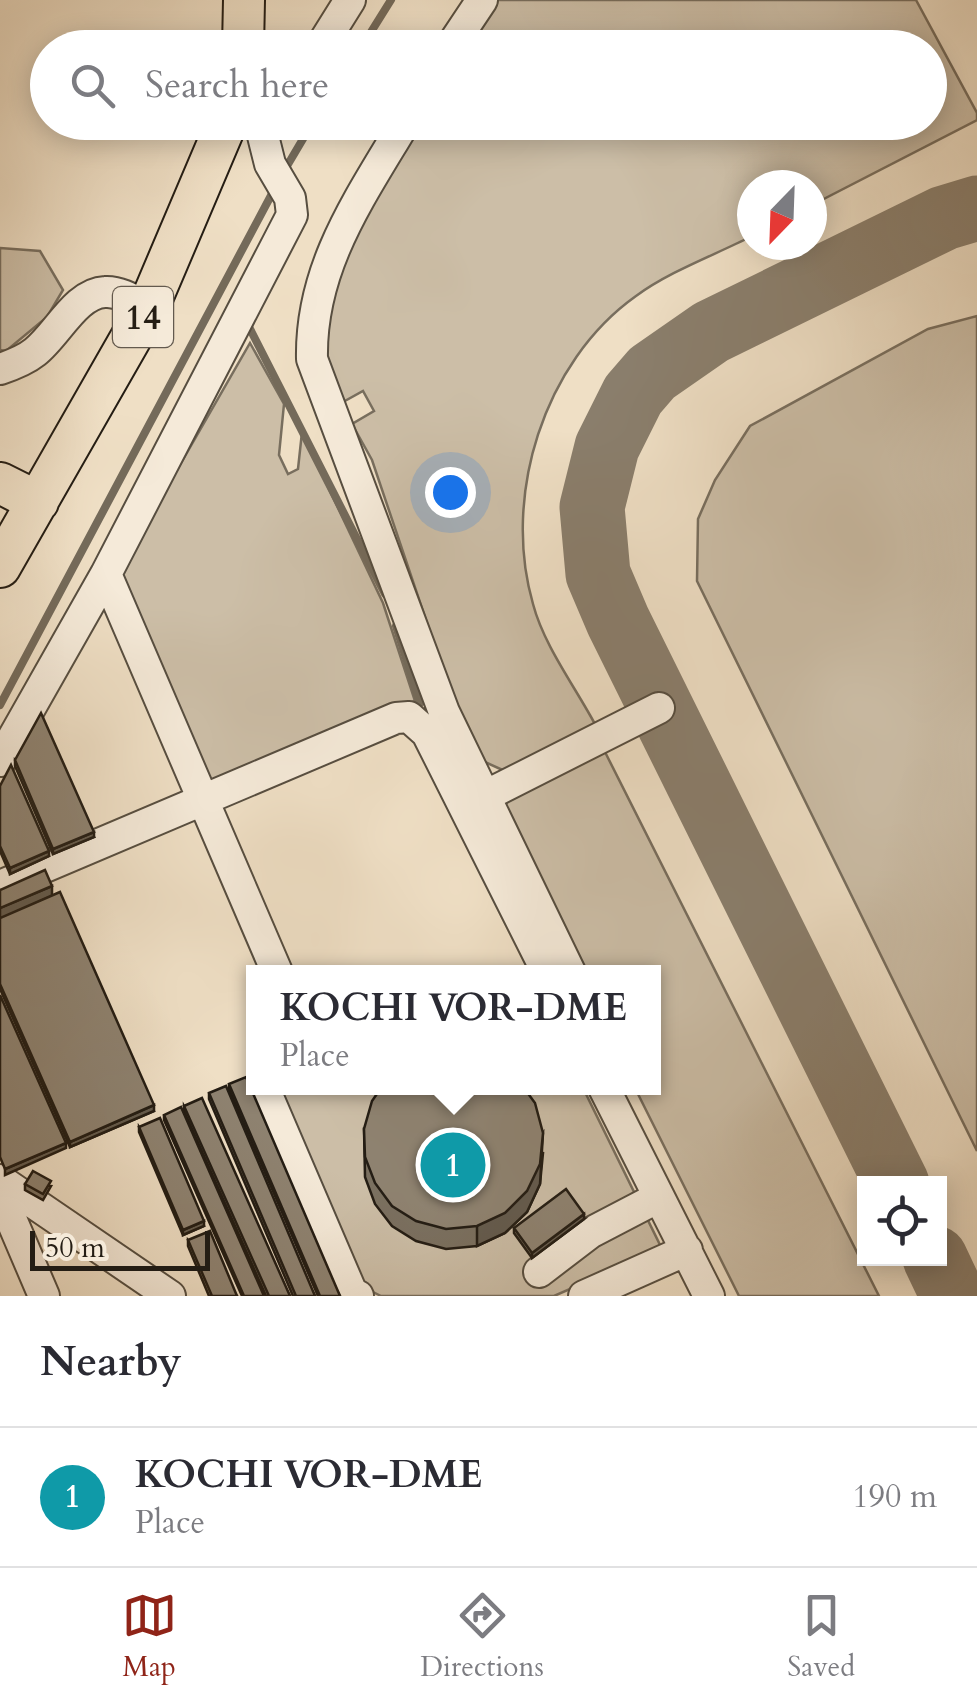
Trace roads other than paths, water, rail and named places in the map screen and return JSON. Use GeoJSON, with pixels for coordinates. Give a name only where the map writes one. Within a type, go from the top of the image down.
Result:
{"type":"FeatureCollection","features":[{"type":"Feature","properties":{"kind":"main road"},"geometry":{"type":"LineString","coordinates":[[244,0],[244,30]]}},
{"type":"Feature","properties":{"kind":"main road","name":"14"},"geometry":{"type":"LineString","coordinates":[[38,502],[238,140]]}},
{"type":"Feature","properties":{"kind":"main road"},"geometry":{"type":"LineString","coordinates":[[0,483],[38,502],[0,567]]}},
{"type":"Feature","properties":{"kind":"street"},"geometry":{"type":"LineString","coordinates":[[331,30],[350,0]]}},
{"type":"Feature","properties":{"kind":"street"},"geometry":{"type":"LineString","coordinates":[[462,30],[482,0]]}},
{"type":"Feature","properties":{"kind":"street"},"geometry":{"type":"LineString","coordinates":[[0,761],[106,574],[292,215],[290,198],[257,140]]}},
{"type":"Feature","properties":{"kind":"street"},"geometry":{"type":"LineString","coordinates":[[395,140],[326,264],[314,308],[312,358],[444,712],[567,965]]}},
{"type":"Feature","properties":{"kind":"street"},"geometry":{"type":"LineString","coordinates":[[0,369],[35,352],[64,326],[82,300],[100,292],[121,295],[148,308]]}},
{"type":"Feature","properties":{"kind":"street"},"geometry":{"type":"LineString","coordinates":[[106,574],[274,965]]}},
{"type":"Feature","properties":{"kind":"street"},"geometry":{"type":"LineString","coordinates":[[483,796],[660,708]]}},
{"type":"Feature","properties":{"kind":"street"},"geometry":{"type":"LineString","coordinates":[[0,886],[396,718],[409,717],[427,733],[543,965]]}},
{"type":"Feature","properties":{"kind":"street"},"geometry":{"type":"LineString","coordinates":[[267,1095],[352,1293],[358,1296]]}},
{"type":"Feature","properties":{"kind":"street"},"geometry":{"type":"LineString","coordinates":[[608,1095],[710,1296]]}},
{"type":"Feature","properties":{"kind":"street"},"geometry":{"type":"LineString","coordinates":[[630,1095],[730,1296]]}},
{"type":"Feature","properties":{"kind":"street"},"geometry":{"type":"LineString","coordinates":[[0,1180],[170,1296]]}},
{"type":"Feature","properties":{"kind":"street"},"geometry":{"type":"LineString","coordinates":[[0,1193],[44,1296]]}},
{"type":"Feature","properties":{"kind":"street"},"geometry":{"type":"LineString","coordinates":[[565,1275],[590,1233],[659,1197]]}},
{"type":"Feature","properties":{"kind":"street"},"geometry":{"type":"LineString","coordinates":[[565,1275],[687,1250]]}},
{"type":"Feature","properties":{"kind":"waterway"},"geometry":{"type":"LineString","coordinates":[[372,30],[391,0]]}},
{"type":"Feature","properties":{"kind":"waterway"},"geometry":{"type":"LineString","coordinates":[[284,171],[302,140]]}},
{"type":"Feature","properties":{"kind":"waterway"},"geometry":{"type":"LineString","coordinates":[[0,705],[275,188]]}},
{"type":"Feature","properties":{"kind":"waterway"},"geometry":{"type":"LineString","coordinates":[[247,323],[385,594]]}},
{"type":"Feature","properties":{"kind":"waterway"},"geometry":{"type":"LineString","coordinates":[[396,626],[420,703]]}},
{"type":"Feature","properties":{"kind":"place","name":"KOCHI VOR-DME"},"geometry":{"type":"Point","coordinates":[453,1165]}}]}
